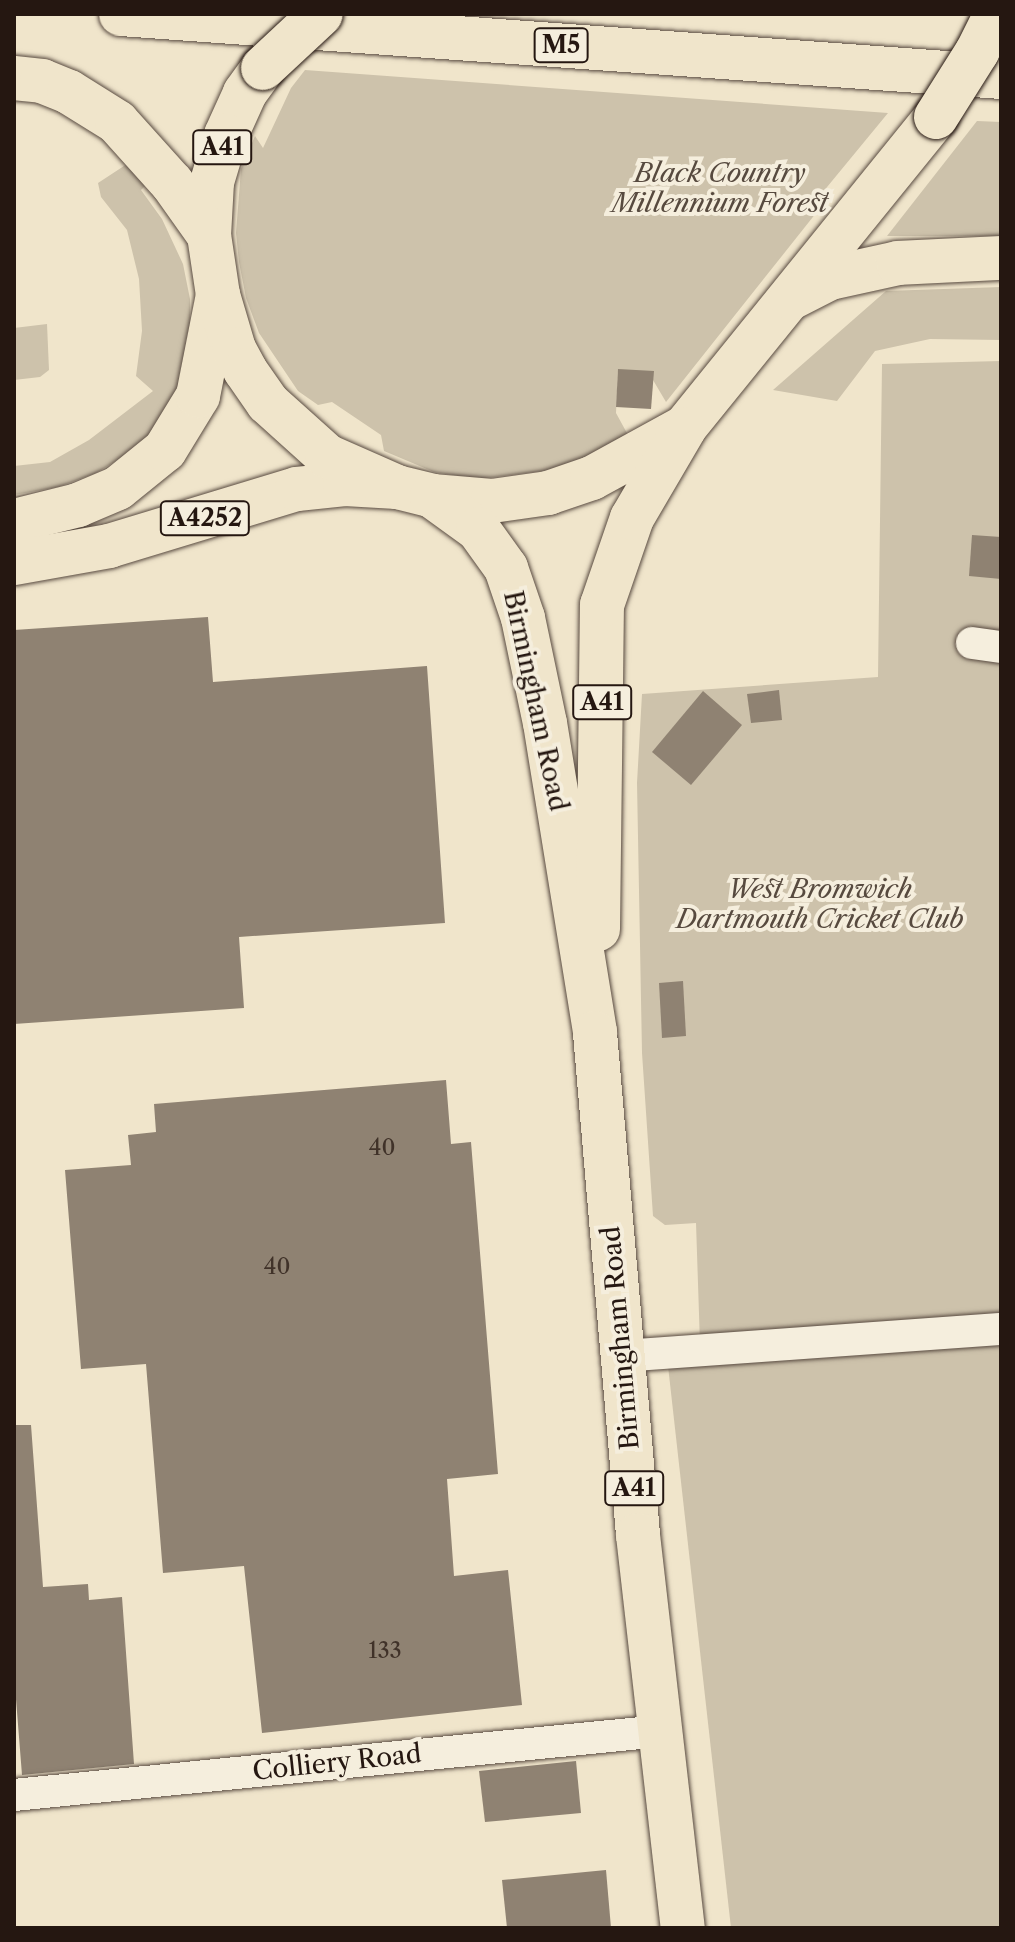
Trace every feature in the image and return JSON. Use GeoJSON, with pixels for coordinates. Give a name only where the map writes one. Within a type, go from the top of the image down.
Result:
{"type":"FeatureCollection","features":[{"type":"Feature","properties":{"kind":"main road","name":"M5"},"geometry":{"type":"LineString","coordinates":[[121,14],[1001,77]]}},
{"type":"Feature","properties":{"kind":"main road","name":"A41"},"geometry":{"type":"LineString","coordinates":[[298,14],[245,93],[226,135],[212,182],[209,235],[218,295],[234,349],[268,403],[327,456],[414,492],[492,501],[548,493],[592,478],[685,427],[782,303],[936,117],[977,52],[996,14]]}},
{"type":"Feature","properties":{"kind":"main road"},"geometry":{"type":"LineString","coordinates":[[263,68],[321,14]]}},
{"type":"Feature","properties":{"kind":"main road"},"geometry":{"type":"LineString","coordinates":[[14,78],[42,81],[69,92],[117,122],[172,183],[209,235]]}},
{"type":"Feature","properties":{"kind":"main road"},"geometry":{"type":"LineString","coordinates":[[782,303],[830,278],[898,263],[1001,258]]}},
{"type":"Feature","properties":{"kind":"main road","name":"A4252"},"geometry":{"type":"LineString","coordinates":[[14,521],[78,505],[118,488],[165,450],[198,396],[218,295]]}},
{"type":"Feature","properties":{"kind":"main road","name":"Birmingham Road"},"geometry":{"type":"LineString","coordinates":[[595,1033],[602,605],[632,518],[685,427]]}},
{"type":"Feature","properties":{"kind":"main road","name":"A4252"},"geometry":{"type":"LineString","coordinates":[[14,563],[109,546],[297,489],[345,484],[414,492]]}},
{"type":"Feature","properties":{"kind":"main road","name":"Birmingham Road"},"geometry":{"type":"LineString","coordinates":[[414,492],[478,529],[506,568],[523,618],[545,723],[595,1033],[622,1356],[683,1928]]}},
{"type":"Feature","properties":{"kind":"street"},"geometry":{"type":"LineString","coordinates":[[622,1356],[1001,1329]]}},
{"type":"Feature","properties":{"kind":"street","name":"Colliery Road"},"geometry":{"type":"LineString","coordinates":[[14,1795],[661,1731]]}},
{"type":"Feature","properties":{"kind":"green space"},"geometry":{"type":"Polygon","coordinates":[[[305,70],[888,113],[818,198],[824,203],[666,402],[653,380],[618,369],[616,413],[628,435],[584,459],[551,470],[478,479],[434,472],[384,451],[381,435],[332,402],[318,405],[298,391],[259,333],[246,298],[239,262],[236,233],[241,169],[255,136],[263,148],[291,88],[305,70]]]}},
{"type":"Feature","properties":{"kind":"green space","name":"Black Country Millennium Forest"},"geometry":{"type":"Polygon","coordinates":[[[977,121],[1001,122],[1001,236],[887,236],[977,121]]]}},
{"type":"Feature","properties":{"kind":"green space"},"geometry":{"type":"Polygon","coordinates":[[[127,164],[145,186],[141,190],[162,219],[183,264],[190,299],[190,332],[174,411],[140,446],[96,473],[58,487],[14,495],[14,466],[50,462],[89,440],[153,391],[136,376],[142,331],[139,279],[127,230],[101,197],[98,183],[127,164]]]}},
{"type":"Feature","properties":{"kind":"green space"},"geometry":{"type":"Polygon","coordinates":[[[1001,287],[1001,340],[930,339],[875,351],[837,401],[773,390],[886,291],[1001,287]]]}},
{"type":"Feature","properties":{"kind":"green space"},"geometry":{"type":"Polygon","coordinates":[[[47,324],[49,370],[40,377],[14,380],[14,328],[47,324]]]}},
{"type":"Feature","properties":{"kind":"green space","name":"West Bromwich Dartmouth Cricket Club"},"geometry":{"type":"Polygon","coordinates":[[[1001,361],[1001,1321],[700,1344],[696,1223],[665,1225],[653,1216],[642,1053],[637,783],[642,694],[878,677],[882,364],[1001,361]]]}},
{"type":"Feature","properties":{"kind":"green space"},"geometry":{"type":"Polygon","coordinates":[[[1001,1337],[1001,1928],[731,1928],[667,1357],[1001,1337]]]}},
{"type":"Feature","properties":{"kind":"building"},"geometry":{"type":"Polygon","coordinates":[[[618,369],[654,371],[651,409],[616,407],[618,369]]]}},
{"type":"Feature","properties":{"kind":"building"},"geometry":{"type":"Polygon","coordinates":[[[972,535],[1001,537],[1001,579],[969,576],[972,535]]]}},
{"type":"Feature","properties":{"kind":"building"},"geometry":{"type":"Polygon","coordinates":[[[208,617],[213,682],[427,666],[445,923],[239,937],[244,1008],[14,1024],[14,630],[208,617]]]}},
{"type":"Feature","properties":{"kind":"building"},"geometry":{"type":"Polygon","coordinates":[[[779,690],[782,720],[751,723],[747,694],[779,690]]]}},
{"type":"Feature","properties":{"kind":"building"},"geometry":{"type":"Polygon","coordinates":[[[703,691],[742,725],[691,785],[652,752],[703,691]]]}},
{"type":"Feature","properties":{"kind":"building"},"geometry":{"type":"Polygon","coordinates":[[[683,981],[686,1036],[662,1038],[659,983],[683,981]]]}},
{"type":"Feature","properties":{"kind":"building"},"geometry":{"type":"Polygon","coordinates":[[[446,1080],[451,1144],[471,1142],[498,1474],[447,1479],[454,1576],[508,1570],[522,1705],[262,1733],[244,1566],[163,1573],[146,1364],[81,1369],[65,1170],[131,1165],[128,1135],[156,1132],[154,1104],[446,1080]]]}},
{"type":"Feature","properties":{"kind":"building"},"geometry":{"type":"Polygon","coordinates":[[[14,1425],[31,1425],[43,1587],[88,1584],[89,1600],[122,1597],[134,1764],[22,1775],[14,1674],[14,1425]]]}},
{"type":"Feature","properties":{"kind":"building"},"geometry":{"type":"Polygon","coordinates":[[[576,1761],[581,1813],[485,1822],[479,1771],[576,1761]]]}},
{"type":"Feature","properties":{"kind":"building"},"geometry":{"type":"Polygon","coordinates":[[[606,1870],[611,1928],[507,1928],[502,1880],[606,1870]]]}}]}
